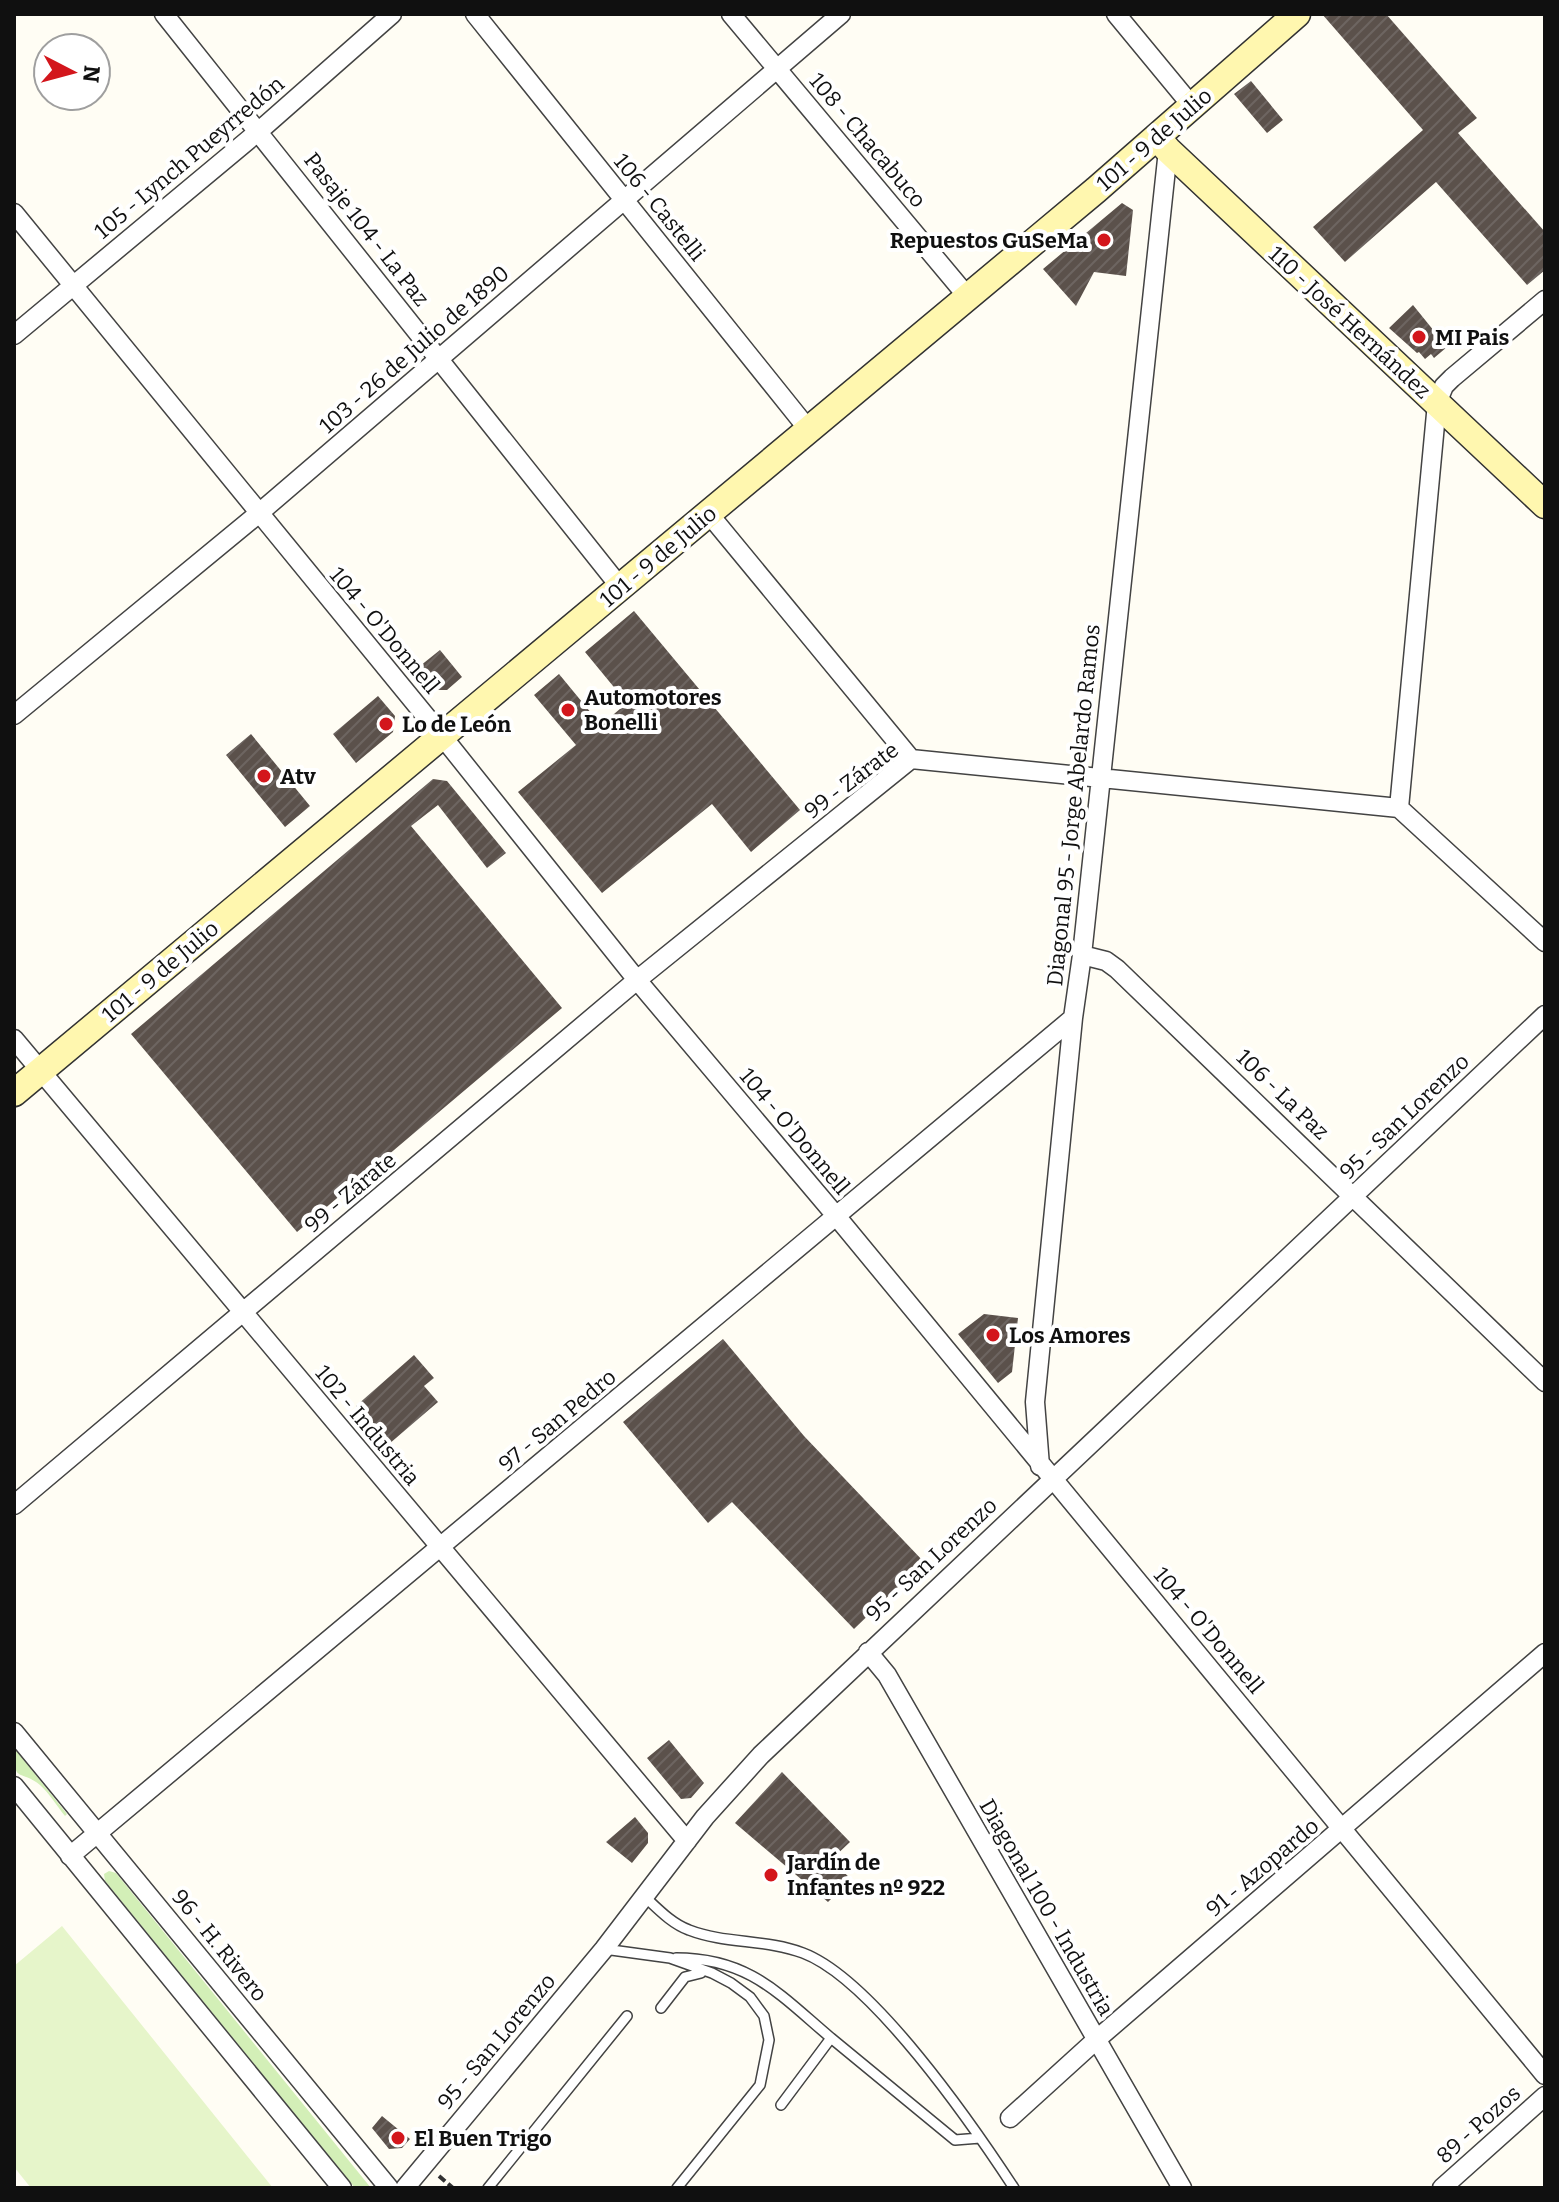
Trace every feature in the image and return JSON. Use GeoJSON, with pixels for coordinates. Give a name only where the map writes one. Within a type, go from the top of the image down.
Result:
{"type":"FeatureCollection","features":[{"type":"Feature","properties":{"kind":"street","name":"Pasaje 104 - La Paz"},"geometry":{"type":"LineString","coordinates":[[164,14],[621,588]]}},
{"type":"Feature","properties":{"kind":"street","name":"105 - Lynch Pueyrredón"},"geometry":{"type":"LineString","coordinates":[[14,335],[259,131],[392,14]]}},
{"type":"Feature","properties":{"kind":"street","name":"106 - Castelli"},"geometry":{"type":"LineString","coordinates":[[475,14],[808,429]]}},
{"type":"Feature","properties":{"kind":"street","name":"108 - Chacabuco"},"geometry":{"type":"LineString","coordinates":[[731,14],[967,296]]}},
{"type":"Feature","properties":{"kind":"street","name":"103 - 26 de Julio de 1890"},"geometry":{"type":"LineString","coordinates":[[14,715],[258,514],[841,14]]}},
{"type":"Feature","properties":{"kind":"street"},"geometry":{"type":"LineString","coordinates":[[1116,14],[1192,106]]}},
{"type":"Feature","properties":{"kind":"street","name":"101 - 9 de Julio"},"geometry":{"type":"LineString","coordinates":[[14,1093],[967,296],[1162,143],[1192,106],[1297,14]]}},
{"type":"Feature","properties":{"kind":"street","name":"110 - José Hernández"},"geometry":{"type":"LineString","coordinates":[[1162,143],[1545,505]]}},
{"type":"Feature","properties":{"kind":"street","name":"Diagonal 95 - Jorge Abelardo Ramos"},"geometry":{"type":"LineString","coordinates":[[1046,1472],[1035,1402],[1162,143]]}},
{"type":"Feature","properties":{"kind":"street","name":"104 - O'Donnell"},"geometry":{"type":"LineString","coordinates":[[14,213],[442,736],[637,980],[837,1217],[1545,2075]]}},
{"type":"Feature","properties":{"kind":"street"},"geometry":{"type":"LineString","coordinates":[[1545,300],[1452,378],[1444,386],[1437,403],[1399,808],[1545,942]]}},
{"type":"Feature","properties":{"kind":"street"},"geometry":{"type":"LineString","coordinates":[[709,514],[911,759]]}},
{"type":"Feature","properties":{"kind":"street","name":"99 - Zárate"},"geometry":{"type":"LineString","coordinates":[[14,1505],[637,980],[911,759],[1399,808]]}},
{"type":"Feature","properties":{"kind":"street","name":"106 - La Paz"},"geometry":{"type":"LineString","coordinates":[[1082,955],[1106,961],[1117,969],[1545,1382]]}},
{"type":"Feature","properties":{"kind":"street","name":"95 - San Lorenzo"},"geometry":{"type":"LineString","coordinates":[[405,2188],[604,1949],[687,1841],[761,1755],[1046,1472],[1355,1196],[1545,1015]]}},
{"type":"Feature","properties":{"kind":"street","name":"97 - San Pedro"},"geometry":{"type":"LineString","coordinates":[[70,1856],[1073,1018]]}},
{"type":"Feature","properties":{"kind":"street","name":"102 - Industria"},"geometry":{"type":"LineString","coordinates":[[14,1039],[687,1841]]}},
{"type":"Feature","properties":{"kind":"street","name":"Diagonal 100 - Industria"},"geometry":{"type":"LineString","coordinates":[[868,1652],[887,1675],[1182,2188]]}},
{"type":"Feature","properties":{"kind":"street","name":"91 - Azopardo"},"geometry":{"type":"LineString","coordinates":[[1010,2118],[1096,2040],[1545,1653]]}},
{"type":"Feature","properties":{"kind":"street","name":"96 - H. Rivero"},"geometry":{"type":"LineString","coordinates":[[14,1732],[389,2188]]}},
{"type":"Feature","properties":{"kind":"street"},"geometry":{"type":"LineString","coordinates":[[14,1786],[342,2188]]}},
{"type":"Feature","properties":{"kind":"street","name":"89 - Pozos"},"geometry":{"type":"LineString","coordinates":[[1442,2188],[1545,2096]]}},
{"type":"Feature","properties":{"kind":"lane"},"geometry":{"type":"LineString","coordinates":[[645,1897],[686,1929],[712,1937],[771,1944],[805,1954],[840,1973],[869,2001],[923,2064],[1014,2188]]}},
{"type":"Feature","properties":{"kind":"lane"},"geometry":{"type":"LineString","coordinates":[[604,1949],[670,1958],[695,1958],[748,1972],[955,2140],[980,2138]]}},
{"type":"Feature","properties":{"kind":"lane"},"geometry":{"type":"LineString","coordinates":[[670,1958],[712,1973],[750,1997],[764,2016],[769,2040],[760,2085],[677,2188]]}},
{"type":"Feature","properties":{"kind":"lane"},"geometry":{"type":"LineString","coordinates":[[661,2008],[685,1977],[695,1973],[712,1973]]}},
{"type":"Feature","properties":{"kind":"lane"},"geometry":{"type":"LineString","coordinates":[[488,2188],[627,2016]]}},
{"type":"Feature","properties":{"kind":"lane"},"geometry":{"type":"LineString","coordinates":[[781,2105],[831,2038]]}},
{"type":"Feature","properties":{"kind":"green space"},"geometry":{"type":"Polygon","coordinates":[[[14,1748],[67,1814],[65,1816],[40,1785],[19,1774],[15,1767],[14,1748]]]}},
{"type":"Feature","properties":{"kind":"green space"},"geometry":{"type":"Polygon","coordinates":[[[109,1871],[116,1873],[371,2188],[355,2188],[105,1881],[104,1874],[109,1871]]]}},
{"type":"Feature","properties":{"kind":"green space"},"geometry":{"type":"Polygon","coordinates":[[[62,1926],[273,2188],[31,2188],[14,2167],[14,1966],[62,1926]]]}},
{"type":"Feature","properties":{"kind":"building"},"geometry":{"type":"Polygon","coordinates":[[[1322,14],[1386,14],[1477,118],[1458,133],[1545,232],[1545,270],[1527,285],[1436,182],[1345,262],[1313,227],[1423,130],[1322,14]]]}},
{"type":"Feature","properties":{"kind":"building"},"geometry":{"type":"Polygon","coordinates":[[[1251,81],[1283,120],[1267,133],[1234,94],[1251,81]]]}},
{"type":"Feature","properties":{"kind":"building","name":"Repuestos GuSeMa"},"geometry":{"type":"Polygon","coordinates":[[[1122,203],[1133,210],[1126,276],[1094,272],[1076,306],[1043,269],[1122,203]]]}},
{"type":"Feature","properties":{"kind":"building","name":"MI Pais"},"geometry":{"type":"Polygon","coordinates":[[[1413,305],[1447,347],[1434,358],[1431,354],[1425,359],[1389,328],[1413,305]]]}},
{"type":"Feature","properties":{"kind":"building"},"geometry":{"type":"Polygon","coordinates":[[[634,611],[800,810],[751,852],[712,804],[602,893],[518,792],[576,745],[534,695],[559,674],[601,725],[627,703],[585,652],[634,611]]]}},
{"type":"Feature","properties":{"kind":"building"},"geometry":{"type":"Polygon","coordinates":[[[440,650],[462,677],[447,690],[432,690],[415,670],[440,650]]]}},
{"type":"Feature","properties":{"kind":"building"},"geometry":{"type":"Polygon","coordinates":[[[378,696],[395,716],[393,732],[356,763],[333,734],[378,696]]]}},
{"type":"Feature","properties":{"kind":"building","name":"Atv"},"geometry":{"type":"Polygon","coordinates":[[[251,734],[310,806],[285,827],[226,755],[251,734]]]}},
{"type":"Feature","properties":{"kind":"building"},"geometry":{"type":"Polygon","coordinates":[[[433,779],[447,781],[506,853],[487,868],[438,805],[411,826],[562,1008],[297,1232],[131,1034],[433,779]]]}},
{"type":"Feature","properties":{"kind":"building"},"geometry":{"type":"Polygon","coordinates":[[[984,1314],[1018,1318],[1012,1372],[998,1383],[958,1334],[984,1314]]]}},
{"type":"Feature","properties":{"kind":"building"},"geometry":{"type":"Polygon","coordinates":[[[723,1339],[804,1436],[924,1562],[854,1629],[732,1502],[708,1523],[623,1422],[723,1339]]]}},
{"type":"Feature","properties":{"kind":"building"},"geometry":{"type":"Polygon","coordinates":[[[414,1355],[434,1378],[424,1386],[438,1402],[389,1444],[356,1406],[414,1355]]]}},
{"type":"Feature","properties":{"kind":"building"},"geometry":{"type":"Polygon","coordinates":[[[669,1740],[704,1783],[691,1798],[681,1799],[647,1758],[669,1740]]]}},
{"type":"Feature","properties":{"kind":"building"},"geometry":{"type":"Polygon","coordinates":[[[782,1772],[850,1842],[831,1860],[851,1879],[828,1902],[735,1823],[782,1772]]]}},
{"type":"Feature","properties":{"kind":"building"},"geometry":{"type":"Polygon","coordinates":[[[635,1817],[648,1833],[648,1843],[632,1863],[606,1842],[635,1817]]]}},
{"type":"Feature","properties":{"kind":"building"},"geometry":{"type":"Polygon","coordinates":[[[382,2116],[410,2139],[402,2148],[389,2149],[372,2128],[382,2116]]]}},
{"type":"Feature","properties":{"kind":"place","name":"Repuestos GuSeMa"},"geometry":{"type":"Point","coordinates":[1104,240]}},
{"type":"Feature","properties":{"kind":"place","name":"MI Pais"},"geometry":{"type":"Point","coordinates":[1419,337]}},
{"type":"Feature","properties":{"kind":"place","name":"Automotores Bonelli"},"geometry":{"type":"Point","coordinates":[568,710]}},
{"type":"Feature","properties":{"kind":"place","name":"Lo de León"},"geometry":{"type":"Point","coordinates":[386,724]}},
{"type":"Feature","properties":{"kind":"place","name":"Atv"},"geometry":{"type":"Point","coordinates":[264,776]}},
{"type":"Feature","properties":{"kind":"place","name":"Los Amores"},"geometry":{"type":"Point","coordinates":[993,1335]}},
{"type":"Feature","properties":{"kind":"place","name":"Jardín de Infantes nº 922"},"geometry":{"type":"Point","coordinates":[771,1875]}},
{"type":"Feature","properties":{"kind":"place","name":"El Buen Trigo"},"geometry":{"type":"Point","coordinates":[398,2138]}}]}
